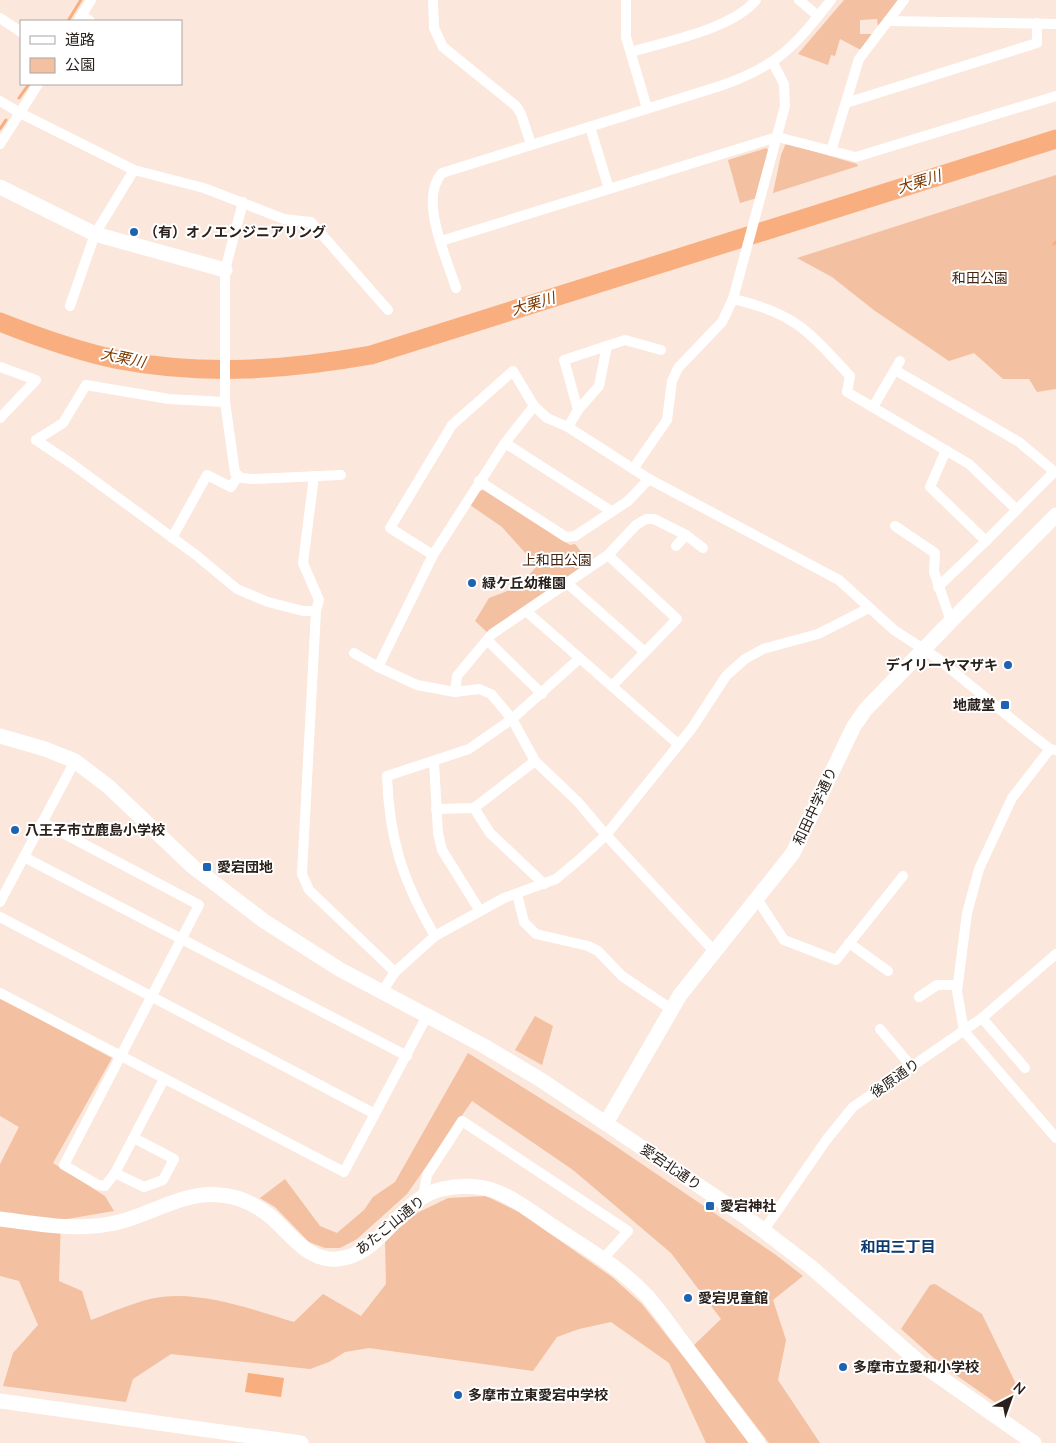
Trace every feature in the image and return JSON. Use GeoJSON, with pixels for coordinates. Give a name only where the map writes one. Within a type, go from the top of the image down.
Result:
{"type":"FeatureCollection","features":[{"type":"Feature","properties":{"kind":"street"},"geometry":{"type":"LineString","coordinates":[[83,19],[91,0]]}},
{"type":"Feature","properties":{"kind":"street"},"geometry":{"type":"LineString","coordinates":[[433,0],[434,28],[442,47],[516,106],[521,114],[531,144]]}},
{"type":"Feature","properties":{"kind":"street"},"geometry":{"type":"LineString","coordinates":[[626,0],[626,37],[647,108]]}},
{"type":"Feature","properties":{"kind":"street"},"geometry":{"type":"LineString","coordinates":[[631,52],[728,22],[748,9],[756,0]]}},
{"type":"Feature","properties":{"kind":"street"},"geometry":{"type":"LineString","coordinates":[[799,0],[818,16]]}},
{"type":"Feature","properties":{"kind":"street"},"geometry":{"type":"LineString","coordinates":[[456,288],[432,214],[436,182],[442,173],[739,79],[773,63],[794,45],[831,0]]}},
{"type":"Feature","properties":{"kind":"street"},"geometry":{"type":"LineString","coordinates":[[831,151],[859,59],[904,0]]}},
{"type":"Feature","properties":{"kind":"street"},"geometry":{"type":"LineString","coordinates":[[0,18],[20,31]]}},
{"type":"Feature","properties":{"kind":"street"},"geometry":{"type":"LineString","coordinates":[[888,21],[1056,24]]}},
{"type":"Feature","properties":{"kind":"street"},"geometry":{"type":"LineString","coordinates":[[846,103],[1037,43],[1037,23]]}},
{"type":"Feature","properties":{"kind":"street"},"geometry":{"type":"LineString","coordinates":[[633,469],[667,420],[672,381],[678,368],[722,322],[733,299],[785,106],[786,92],[781,75],[773,63]]}},
{"type":"Feature","properties":{"kind":"street"},"geometry":{"type":"LineString","coordinates":[[0,144],[37,85]]}},
{"type":"Feature","properties":{"kind":"street"},"geometry":{"type":"LineString","coordinates":[[441,241],[777,137],[856,157],[1056,96]]}},
{"type":"Feature","properties":{"kind":"street"},"geometry":{"type":"LineString","coordinates":[[0,101],[20,113],[134,170],[204,188],[284,219],[311,222],[388,310]]}},
{"type":"Feature","properties":{"kind":"street"},"geometry":{"type":"LineString","coordinates":[[590,127],[610,188]]}},
{"type":"Feature","properties":{"kind":"street"},"geometry":{"type":"LineString","coordinates":[[70,306],[95,234],[134,170]]}},
{"type":"Feature","properties":{"kind":"street"},"geometry":{"type":"LineString","coordinates":[[0,187],[95,234],[225,270]]}},
{"type":"Feature","properties":{"kind":"street"},"geometry":{"type":"LineString","coordinates":[[243,202],[225,270],[225,400],[235,473],[242,478],[252,479],[341,475]]}},
{"type":"Feature","properties":{"kind":"street"},"geometry":{"type":"LineString","coordinates":[[733,299],[769,308],[800,324],[850,376],[847,392],[969,464],[1017,510]]}},
{"type":"Feature","properties":{"kind":"street"},"geometry":{"type":"LineString","coordinates":[[578,410],[564,360],[625,340],[661,350]]}},
{"type":"Feature","properties":{"kind":"street"},"geometry":{"type":"LineString","coordinates":[[568,427],[578,410],[598,386],[607,346]]}},
{"type":"Feature","properties":{"kind":"street"},"geometry":{"type":"LineString","coordinates":[[873,407],[898,365],[1019,442],[1055,472],[938,587]]}},
{"type":"Feature","properties":{"kind":"street"},"geometry":{"type":"LineString","coordinates":[[0,367],[36,380],[16,404],[0,418]]}},
{"type":"Feature","properties":{"kind":"street"},"geometry":{"type":"LineString","coordinates":[[433,554],[390,528],[452,425],[513,371],[534,406],[547,418],[568,427],[649,479],[839,580],[894,630],[924,649],[1053,750],[1012,798],[979,869],[968,913],[957,985],[964,1031],[1056,1138]]}},
{"type":"Feature","properties":{"kind":"street"},"geometry":{"type":"LineString","coordinates":[[225,400],[168,399],[86,385],[63,423],[36,440],[72,464],[238,589],[268,602],[303,611],[316,611]]}},
{"type":"Feature","properties":{"kind":"street"},"geometry":{"type":"LineString","coordinates":[[378,667],[433,554],[479,481],[505,443],[534,406]]}},
{"type":"Feature","properties":{"kind":"street"},"geometry":{"type":"LineString","coordinates":[[505,443],[611,511]]}},
{"type":"Feature","properties":{"kind":"street"},"geometry":{"type":"LineString","coordinates":[[946,450],[930,487],[986,541]]}},
{"type":"Feature","properties":{"kind":"street"},"geometry":{"type":"LineString","coordinates":[[172,538],[207,475],[231,487],[238,476]]}},
{"type":"Feature","properties":{"kind":"street"},"geometry":{"type":"LineString","coordinates":[[314,476],[303,563],[319,600],[316,611],[302,874],[309,890],[395,972]]}},
{"type":"Feature","properties":{"kind":"street"},"geometry":{"type":"LineString","coordinates":[[479,481],[566,537],[575,536],[628,501],[649,479]]}},
{"type":"Feature","properties":{"kind":"street","name":"和田中学通り"},"geometry":{"type":"LineString","coordinates":[[606,1123],[672,1009],[694,975],[757,899],[801,838],[854,726],[924,649],[1056,515]]}},
{"type":"Feature","properties":{"kind":"street"},"geometry":{"type":"LineString","coordinates":[[455,692],[457,676],[492,634],[527,612],[608,555],[636,525],[646,519],[654,519],[686,535],[703,548]]}},
{"type":"Feature","properties":{"kind":"street"},"geometry":{"type":"LineString","coordinates":[[896,526],[936,553],[934,572],[951,621]]}},
{"type":"Feature","properties":{"kind":"street"},"geometry":{"type":"LineString","coordinates":[[676,546],[686,535]]}},
{"type":"Feature","properties":{"kind":"street"},"geometry":{"type":"LineString","coordinates":[[608,555],[677,619],[612,686]]}},
{"type":"Feature","properties":{"kind":"street"},"geometry":{"type":"LineString","coordinates":[[567,583],[645,652]]}},
{"type":"Feature","properties":{"kind":"street"},"geometry":{"type":"LineString","coordinates":[[382,992],[395,972],[435,936],[480,911],[556,879],[580,860],[606,835],[692,728],[726,676],[745,659],[763,649],[818,634],[869,608]]}},
{"type":"Feature","properties":{"kind":"street"},"geometry":{"type":"LineString","coordinates":[[527,612],[678,744]]}},
{"type":"Feature","properties":{"kind":"street"},"geometry":{"type":"LineString","coordinates":[[488,641],[542,694]]}},
{"type":"Feature","properties":{"kind":"street"},"geometry":{"type":"LineString","coordinates":[[354,653],[378,667],[417,684],[455,692],[479,689],[490,694],[512,719],[535,761],[578,802],[606,835],[714,951]]}},
{"type":"Feature","properties":{"kind":"street"},"geometry":{"type":"LineString","coordinates":[[435,936],[410,891],[397,858],[387,776],[469,749],[512,719],[580,658]]}},
{"type":"Feature","properties":{"kind":"street","name":"愛宕北通り"},"geometry":{"type":"LineString","coordinates":[[0,736],[45,749],[75,761],[109,787],[170,846],[237,902],[318,956],[514,1064],[606,1123],[764,1230],[811,1267],[920,1363],[1034,1443]]}},
{"type":"Feature","properties":{"kind":"street"},"geometry":{"type":"LineString","coordinates":[[0,902],[75,761]]}},
{"type":"Feature","properties":{"kind":"street"},"geometry":{"type":"LineString","coordinates":[[436,809],[474,808],[535,761]]}},
{"type":"Feature","properties":{"kind":"street"},"geometry":{"type":"LineString","coordinates":[[434,762],[436,809],[442,850],[480,911]]}},
{"type":"Feature","properties":{"kind":"street"},"geometry":{"type":"LineString","coordinates":[[474,808],[490,833],[544,884]]}},
{"type":"Feature","properties":{"kind":"street"},"geometry":{"type":"LineString","coordinates":[[42,822],[198,905],[183,939],[151,996],[64,1165],[98,1185],[105,1186],[115,1173],[164,1079]]}},
{"type":"Feature","properties":{"kind":"street"},"geometry":{"type":"LineString","coordinates":[[24,857],[407,1056]]}},
{"type":"Feature","properties":{"kind":"street"},"geometry":{"type":"LineString","coordinates":[[757,899],[784,940],[836,960],[903,876]]}},
{"type":"Feature","properties":{"kind":"street"},"geometry":{"type":"LineString","coordinates":[[517,894],[524,922],[536,934],[588,946],[598,951],[622,976],[672,1009]]}},
{"type":"Feature","properties":{"kind":"street"},"geometry":{"type":"LineString","coordinates":[[0,916],[375,1114]]}},
{"type":"Feature","properties":{"kind":"street"},"geometry":{"type":"LineString","coordinates":[[849,943],[888,971]]}},
{"type":"Feature","properties":{"kind":"street","name":"後原通り"},"geometry":{"type":"LineString","coordinates":[[764,1230],[827,1139],[853,1107],[982,1018],[1056,954]]}},
{"type":"Feature","properties":{"kind":"street"},"geometry":{"type":"LineString","coordinates":[[919,997],[937,985],[957,985]]}},
{"type":"Feature","properties":{"kind":"street"},"geometry":{"type":"LineString","coordinates":[[0,993],[344,1172],[427,1016]]}},
{"type":"Feature","properties":{"kind":"street"},"geometry":{"type":"LineString","coordinates":[[982,1018],[1025,1068]]}},
{"type":"Feature","properties":{"kind":"street"},"geometry":{"type":"LineString","coordinates":[[880,1029],[911,1066]]}},
{"type":"Feature","properties":{"kind":"street"},"geometry":{"type":"LineString","coordinates":[[423,1197],[427,1175],[462,1121],[628,1231],[603,1259]]}},
{"type":"Feature","properties":{"kind":"street"},"geometry":{"type":"LineString","coordinates":[[115,1173],[144,1187],[163,1180],[174,1158],[134,1138]]}},
{"type":"Feature","properties":{"kind":"street","name":"あたご山通り"},"geometry":{"type":"LineString","coordinates":[[0,1219],[74,1228],[102,1226],[120,1222],[185,1199],[203,1195],[220,1195],[249,1203],[269,1216],[307,1251],[320,1257],[336,1260],[354,1256],[365,1248],[406,1208],[439,1189],[476,1186],[494,1191],[515,1201],[624,1274],[648,1297],[758,1443]]}},
{"type":"Feature","properties":{"kind":"street"},"geometry":{"type":"LineString","coordinates":[[0,1401],[301,1443]]}},
{"type":"Feature","properties":{"kind":"green space"},"geometry":{"type":"Polygon","coordinates":[[[844,0],[899,0],[878,26],[877,19],[860,20],[860,34],[872,34],[861,50],[840,39],[835,56],[831,55],[828,65],[798,54],[844,0]]]}},
{"type":"Feature","properties":{"kind":"green space"},"geometry":{"type":"Polygon","coordinates":[[[786,143],[857,164],[858,166],[773,193],[781,155],[786,143]]]}},
{"type":"Feature","properties":{"kind":"green space"},"geometry":{"type":"Polygon","coordinates":[[[766,148],[769,150],[757,198],[740,203],[728,160],[766,148]]]}},
{"type":"Feature","properties":{"kind":"green space","name":"和田公園"},"geometry":{"type":"Polygon","coordinates":[[[1056,175],[1056,389],[1037,392],[1029,379],[1003,379],[974,353],[949,361],[875,311],[832,277],[797,258],[1056,175]]]}},
{"type":"Feature","properties":{"kind":"green space","name":"上和田公園"},"geometry":{"type":"Polygon","coordinates":[[[484,490],[570,545],[575,544],[589,562],[488,633],[475,621],[489,598],[518,587],[537,566],[502,527],[470,505],[479,491],[484,490]]]}},
{"type":"Feature","properties":{"kind":"green space"},"geometry":{"type":"Polygon","coordinates":[[[0,998],[112,1058],[53,1163],[105,1196],[114,1211],[61,1220],[59,1281],[82,1291],[91,1320],[143,1301],[167,1296],[204,1298],[241,1306],[294,1322],[323,1294],[361,1316],[386,1284],[385,1240],[417,1213],[448,1198],[486,1196],[519,1212],[612,1277],[642,1304],[751,1443],[706,1443],[669,1363],[611,1322],[579,1329],[557,1337],[533,1371],[369,1348],[345,1352],[329,1362],[310,1369],[171,1354],[133,1379],[126,1402],[3,1386],[13,1353],[38,1325],[19,1281],[0,1276],[0,1164],[19,1127],[0,1116],[0,998]]]}},
{"type":"Feature","properties":{"kind":"green space"},"geometry":{"type":"Polygon","coordinates":[[[535,1016],[553,1026],[542,1065],[515,1050],[535,1016]]]}},
{"type":"Feature","properties":{"kind":"green space"},"geometry":{"type":"Polygon","coordinates":[[[468,1053],[599,1135],[776,1255],[803,1276],[773,1300],[786,1340],[778,1380],[820,1443],[769,1443],[694,1345],[721,1319],[671,1253],[573,1170],[472,1101],[407,1194],[357,1239],[340,1248],[325,1248],[309,1242],[275,1207],[260,1198],[285,1179],[320,1226],[337,1233],[364,1210],[373,1197],[395,1182],[468,1053]]]}},
{"type":"Feature","properties":{"kind":"green space"},"geometry":{"type":"Polygon","coordinates":[[[935,1284],[982,1314],[1019,1390],[1006,1410],[943,1366],[901,1329],[930,1285],[935,1284]]]}},
{"type":"Feature","properties":{"kind":"shaded area"},"geometry":{"type":"Polygon","coordinates":[[[248,1373],[284,1378],[281,1397],[245,1392],[248,1373]]]}},
{"type":"Feature","properties":{"kind":"waterway"},"geometry":{"type":"LineString","coordinates":[[69,20],[81,0]]}},
{"type":"Feature","properties":{"kind":"waterway"},"geometry":{"type":"LineString","coordinates":[[19,98],[28,85]]}},
{"type":"Feature","properties":{"kind":"waterway"},"geometry":{"type":"LineString","coordinates":[[0,129],[6,120]]}},
{"type":"Feature","properties":{"kind":"waterway","name":"大栗川"},"geometry":{"type":"LineString","coordinates":[[0,322],[59,344],[105,357],[183,368],[245,369],[277,367],[371,355],[1056,139]]}},
{"type":"Feature","properties":{"kind":"place","name":"（有）オノエンジニアリング"},"geometry":{"type":"Point","coordinates":[134,232]}},
{"type":"Feature","properties":{"kind":"place","name":"緑ケ丘幼稚園"},"geometry":{"type":"Point","coordinates":[472,583]}},
{"type":"Feature","properties":{"kind":"place","name":"デイリーヤマザキ"},"geometry":{"type":"Point","coordinates":[1008,665]}},
{"type":"Feature","properties":{"kind":"place","name":"地蔵堂"},"geometry":{"type":"Point","coordinates":[1005,705]}},
{"type":"Feature","properties":{"kind":"place","name":"八王子市立鹿島小学校"},"geometry":{"type":"Point","coordinates":[15,830]}},
{"type":"Feature","properties":{"kind":"place","name":"愛宕団地"},"geometry":{"type":"Point","coordinates":[207,867]}},
{"type":"Feature","properties":{"kind":"place","name":"愛宕神社"},"geometry":{"type":"Point","coordinates":[710,1206]}},
{"type":"Feature","properties":{"kind":"place","name":"愛宕児童館"},"geometry":{"type":"Point","coordinates":[688,1298]}},
{"type":"Feature","properties":{"kind":"place","name":"多摩市立愛和小学校"},"geometry":{"type":"Point","coordinates":[843,1367]}},
{"type":"Feature","properties":{"kind":"place","name":"多摩市立東愛宕中学校"},"geometry":{"type":"Point","coordinates":[458,1395]}},
{"type":"Feature","properties":{"kind":"district","name":"和田三丁目"},"geometry":{"type":"Point","coordinates":[898,1247]}}]}
